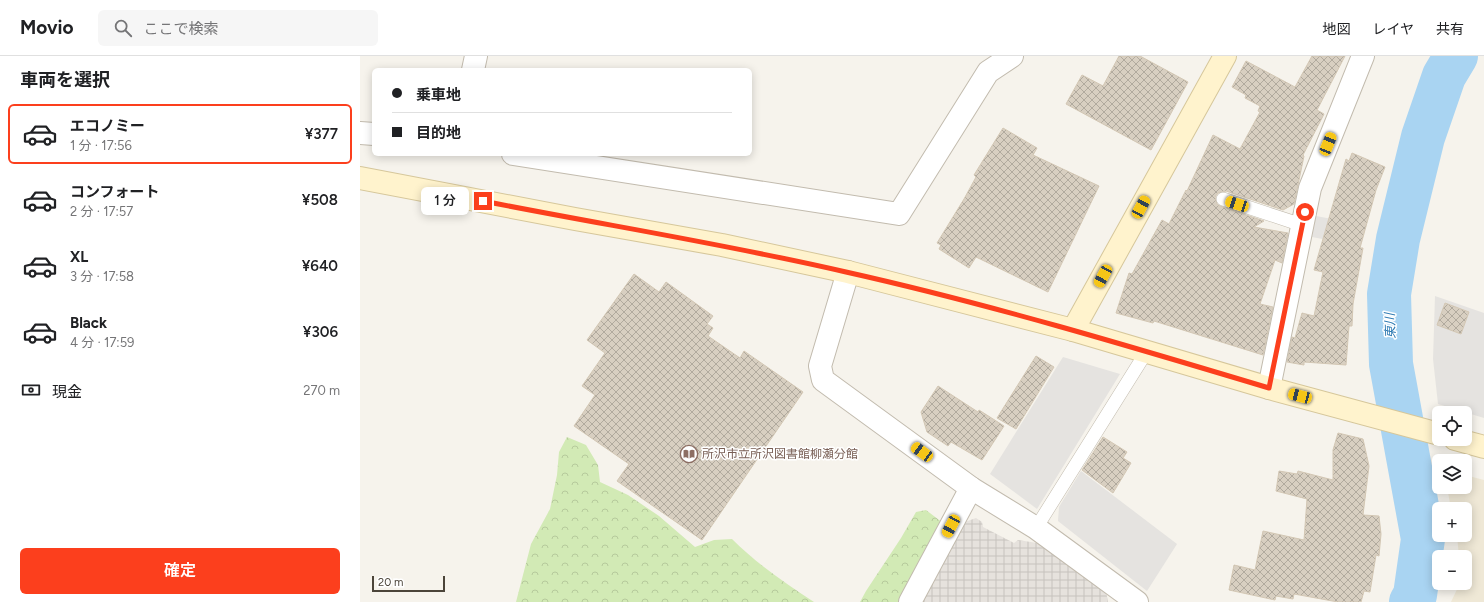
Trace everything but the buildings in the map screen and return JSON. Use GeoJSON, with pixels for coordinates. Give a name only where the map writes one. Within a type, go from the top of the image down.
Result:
{"type":"FeatureCollection","features":[{"type":"Feature","properties":{"kind":"street"},"geometry":{"type":"LineString","coordinates":[[473,68],[476,56]]}},
{"type":"Feature","properties":{"kind":"street"},"geometry":{"type":"LineString","coordinates":[[526,156],[899,214],[988,72],[1012,56]]}},
{"type":"Feature","properties":{"kind":"street"},"geometry":{"type":"LineString","coordinates":[[1073,330],[1225,56]]}},
{"type":"Feature","properties":{"kind":"street"},"geometry":{"type":"LineString","coordinates":[[1269,388],[1310,188],[1363,56]]}},
{"type":"Feature","properties":{"kind":"street"},"geometry":{"type":"LineString","coordinates":[[360,133],[372,134]]}},
{"type":"Feature","properties":{"kind":"street"},"geometry":{"type":"LineString","coordinates":[[360,178],[722,245],[848,272],[1073,330],[1269,388],[1432,432]]}},
{"type":"Feature","properties":{"kind":"street"},"geometry":{"type":"LineString","coordinates":[[848,272],[820,366],[823,380],[971,488],[1036,528],[1137,602]]}},
{"type":"Feature","properties":{"kind":"street"},"geometry":{"type":"LineString","coordinates":[[1472,444],[1484,447]]}},
{"type":"Feature","properties":{"kind":"street"},"geometry":{"type":"LineString","coordinates":[[910,602],[971,488]]}},
{"type":"Feature","properties":{"kind":"lane"},"geometry":{"type":"LineString","coordinates":[[1223,199],[1302,225]]}},
{"type":"Feature","properties":{"kind":"lane"},"geometry":{"type":"LineString","coordinates":[[1036,528],[1147,351]]}},
{"type":"Feature","properties":{"kind":"shaded area"},"geometry":{"type":"Polygon","coordinates":[[[1316,216],[1343,221],[1338,242],[1312,237],[1316,216]]]}},
{"type":"Feature","properties":{"kind":"shaded area"},"geometry":{"type":"Polygon","coordinates":[[[1435,296],[1484,313],[1484,418],[1472,414],[1472,406],[1445,406],[1438,404],[1433,359],[1435,296]]]}},
{"type":"Feature","properties":{"kind":"shaded area"},"geometry":{"type":"Polygon","coordinates":[[[1063,357],[1120,374],[1037,509],[990,474],[1063,357]]]}},
{"type":"Feature","properties":{"kind":"shaded area"},"geometry":{"type":"Polygon","coordinates":[[[1081,471],[1177,544],[1147,591],[1058,521],[1059,507],[1081,471]]]}},
{"type":"Feature","properties":{"kind":"shaded area"},"geometry":{"type":"Polygon","coordinates":[[[1472,477],[1484,480],[1484,602],[1451,602],[1457,590],[1472,590],[1472,550],[1458,550],[1458,542],[1472,542],[1472,502],[1450,502],[1448,494],[1472,494],[1472,477]]]}},
{"type":"Feature","properties":{"kind":"shaded area"},"geometry":{"type":"Polygon","coordinates":[[[976,518],[982,522],[983,527],[1014,543],[1018,540],[1037,543],[1106,591],[1108,602],[918,602],[962,523],[976,518]]]}},
{"type":"Feature","properties":{"kind":"green space"},"geometry":{"type":"Polygon","coordinates":[[[567,437],[586,445],[598,465],[600,482],[628,495],[659,516],[695,547],[714,540],[732,539],[761,565],[814,602],[516,602],[531,544],[550,509],[557,475],[559,452],[567,437]]]}},
{"type":"Feature","properties":{"kind":"green space"},"geometry":{"type":"Polygon","coordinates":[[[926,510],[943,523],[903,602],[860,602],[916,512],[926,510]]]}},
{"type":"Feature","properties":{"kind":"waterway","name":"東川"},"geometry":{"type":"LineString","coordinates":[[1411,602],[1415,595],[1423,539],[1391,364],[1389,294],[1398,239],[1423,137],[1444,76],[1456,56]]}},
{"type":"Feature","properties":{"kind":"place","name":"所沢市立所沢図書館柳瀬分館"},"geometry":{"type":"Point","coordinates":[689,454]}},
{"type":"Feature","properties":{"kind":"route"},"geometry":{"type":"LineString","coordinates":[[483,201],[722,245],[848,272],[1084,333],[1269,388],[1305,212]]}}]}
